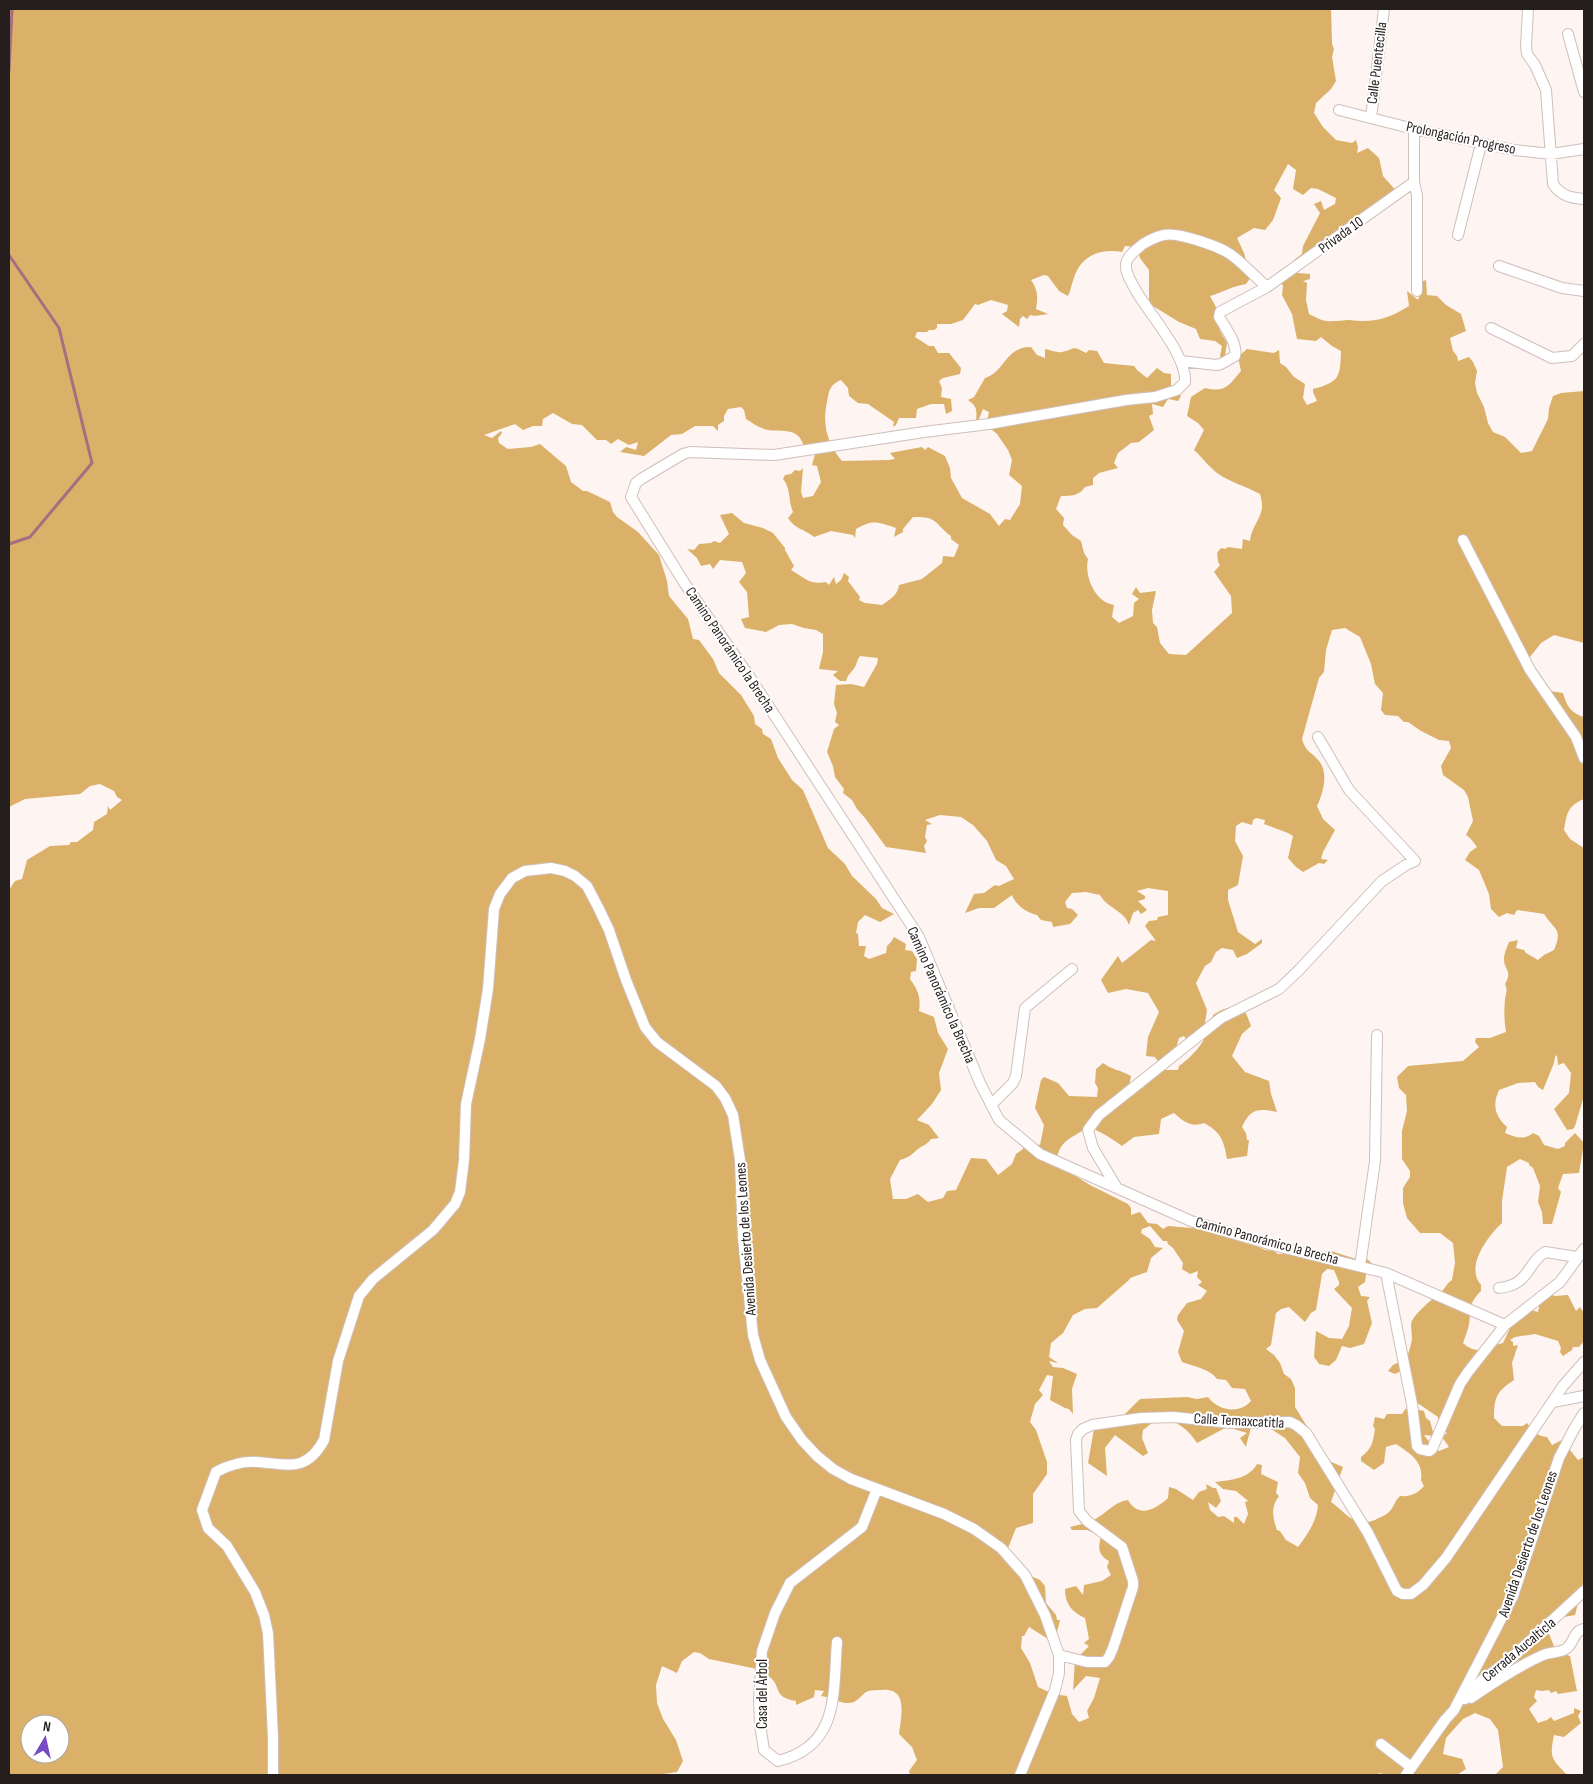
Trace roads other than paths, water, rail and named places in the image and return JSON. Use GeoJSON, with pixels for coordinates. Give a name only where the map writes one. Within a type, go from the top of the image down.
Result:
{"type":"FeatureCollection","features":[{"type":"Feature","properties":{"kind":"street","name":"Calle Puentecilla"},"geometry":{"type":"LineString","coordinates":[[1370,118],[1384,9]]}},
{"type":"Feature","properties":{"kind":"street"},"geometry":{"type":"LineString","coordinates":[[1528,9],[1527,54],[1536,65],[1546,90],[1553,184],[1564,195],[1584,199]]}},
{"type":"Feature","properties":{"kind":"street"},"geometry":{"type":"LineString","coordinates":[[1568,34],[1584,92]]}},
{"type":"Feature","properties":{"kind":"street","name":"Prolongación Progreso"},"geometry":{"type":"LineString","coordinates":[[1339,110],[1414,129],[1514,150],[1551,154],[1584,149]]}},
{"type":"Feature","properties":{"kind":"street"},"geometry":{"type":"LineString","coordinates":[[1414,129],[1414,182],[1417,195],[1417,291]]}},
{"type":"Feature","properties":{"kind":"street"},"geometry":{"type":"LineString","coordinates":[[1458,235],[1481,144]]}},
{"type":"Feature","properties":{"kind":"street","name":"Privada 10"},"geometry":{"type":"LineString","coordinates":[[1181,361],[1216,365],[1235,356],[1235,346],[1219,317],[1220,312],[1267,287],[1414,182]]}},
{"type":"Feature","properties":{"kind":"street"},"geometry":{"type":"LineString","coordinates":[[1181,361],[1170,341],[1143,304],[1127,273],[1126,262],[1131,254],[1144,243],[1165,235],[1201,241],[1230,254],[1267,287]]}},
{"type":"Feature","properties":{"kind":"street"},"geometry":{"type":"LineString","coordinates":[[1499,266],[1562,288],[1584,292]]}},
{"type":"Feature","properties":{"kind":"street"},"geometry":{"type":"LineString","coordinates":[[1491,328],[1552,358],[1572,356],[1584,344]]}},
{"type":"Feature","properties":{"kind":"street","name":"Camino Panorámico la Brecha"},"geometry":{"type":"LineString","coordinates":[[1181,361],[1186,372],[1185,382],[1177,390],[1155,397],[1126,400],[989,424],[774,455],[690,452],[683,454],[640,479],[636,483],[631,497],[685,584],[747,673],[919,937],[964,1046],[998,1120],[1040,1154],[1191,1221],[1269,1244],[1386,1272],[1505,1325]]}},
{"type":"Feature","properties":{"kind":"street"},"geometry":{"type":"LineString","coordinates":[[1463,540],[1530,670],[1576,737],[1584,758]]}},
{"type":"Feature","properties":{"kind":"street"},"geometry":{"type":"LineString","coordinates":[[1117,1188],[1093,1148],[1088,1130],[1099,1115],[1221,1018],[1279,989],[1382,881],[1406,864],[1415,861],[1348,790],[1318,737]]}},
{"type":"Feature","properties":{"kind":"street","name":"Avenida Desierto de los Leones"},"geometry":{"type":"LineString","coordinates":[[272,1775],[273,1737],[268,1633],[264,1615],[255,1592],[227,1546],[208,1528],[202,1510],[216,1472],[230,1464],[255,1462],[288,1466],[311,1458],[318,1450],[324,1440],[338,1361],[359,1296],[374,1279],[433,1230],[455,1204],[462,1182],[466,1104],[480,1039],[488,989],[494,909],[500,894],[512,878],[525,871],[550,868],[571,873],[587,886],[609,930],[645,1027],[657,1042],[716,1086],[726,1098],[733,1115],[740,1160],[743,1238],[753,1334],[760,1360],[786,1417],[802,1440],[833,1469],[851,1479],[944,1514],[974,1529],[1001,1548],[1026,1575],[1045,1614],[1059,1655],[1059,1673],[1055,1690],[1020,1775]]}},
{"type":"Feature","properties":{"kind":"street"},"geometry":{"type":"LineString","coordinates":[[991,1105],[1013,1083],[1016,1076],[1025,1008],[1072,969]]}},
{"type":"Feature","properties":{"kind":"street"},"geometry":{"type":"LineString","coordinates":[[1360,1266],[1375,1161],[1377,1035]]}},
{"type":"Feature","properties":{"kind":"street"},"geometry":{"type":"LineString","coordinates":[[1386,1272],[1412,1404],[1417,1446],[1420,1449],[1429,1451],[1432,1449],[1464,1378],[1505,1325],[1560,1282],[1584,1249]]}},
{"type":"Feature","properties":{"kind":"street"},"geometry":{"type":"LineString","coordinates":[[1499,1288],[1508,1287],[1526,1276],[1545,1252],[1577,1258]]}},
{"type":"Feature","properties":{"kind":"street","name":"Calle Temaxcatitla"},"geometry":{"type":"LineString","coordinates":[[1059,1655],[1088,1662],[1105,1662],[1113,1648],[1133,1587],[1131,1573],[1122,1547],[1087,1521],[1079,1511],[1076,1447],[1078,1434],[1083,1429],[1092,1425],[1141,1418],[1174,1417],[1230,1423],[1290,1422],[1306,1433],[1368,1533],[1397,1592],[1411,1594],[1423,1585],[1446,1558],[1563,1386],[1584,1362]]}},
{"type":"Feature","properties":{"kind":"street"},"geometry":{"type":"LineString","coordinates":[[1553,1402],[1584,1396]]}},
{"type":"Feature","properties":{"kind":"street","name":"Avenida Desierto de los Leones"},"geometry":{"type":"LineString","coordinates":[[1409,1771],[1454,1710],[1513,1596],[1559,1458],[1584,1413]]}},
{"type":"Feature","properties":{"kind":"street","name":"Casa del Árbol"},"geometry":{"type":"LineString","coordinates":[[836,1642],[832,1696],[826,1726],[815,1743],[792,1758],[778,1761],[764,1750],[759,1700],[762,1651],[775,1613],[790,1583],[862,1527],[877,1489]]}},
{"type":"Feature","properties":{"kind":"street","name":"Cerrada Aucalticla"},"geometry":{"type":"LineString","coordinates":[[1454,1710],[1482,1680],[1506,1663],[1584,1591]]}},
{"type":"Feature","properties":{"kind":"street"},"geometry":{"type":"LineString","coordinates":[[1454,1710],[1490,1684],[1543,1655],[1566,1650],[1572,1644],[1575,1634],[1584,1629]]}},
{"type":"Feature","properties":{"kind":"street"},"geometry":{"type":"LineString","coordinates":[[1381,1744],[1409,1771]]}},
{"type":"Feature","properties":{"kind":"waterway"},"geometry":{"type":"LineString","coordinates":[[9,71],[12,9]]}},
{"type":"Feature","properties":{"kind":"waterway"},"geometry":{"type":"LineString","coordinates":[[9,255],[59,328],[92,463],[30,537],[9,544]]}}]}
